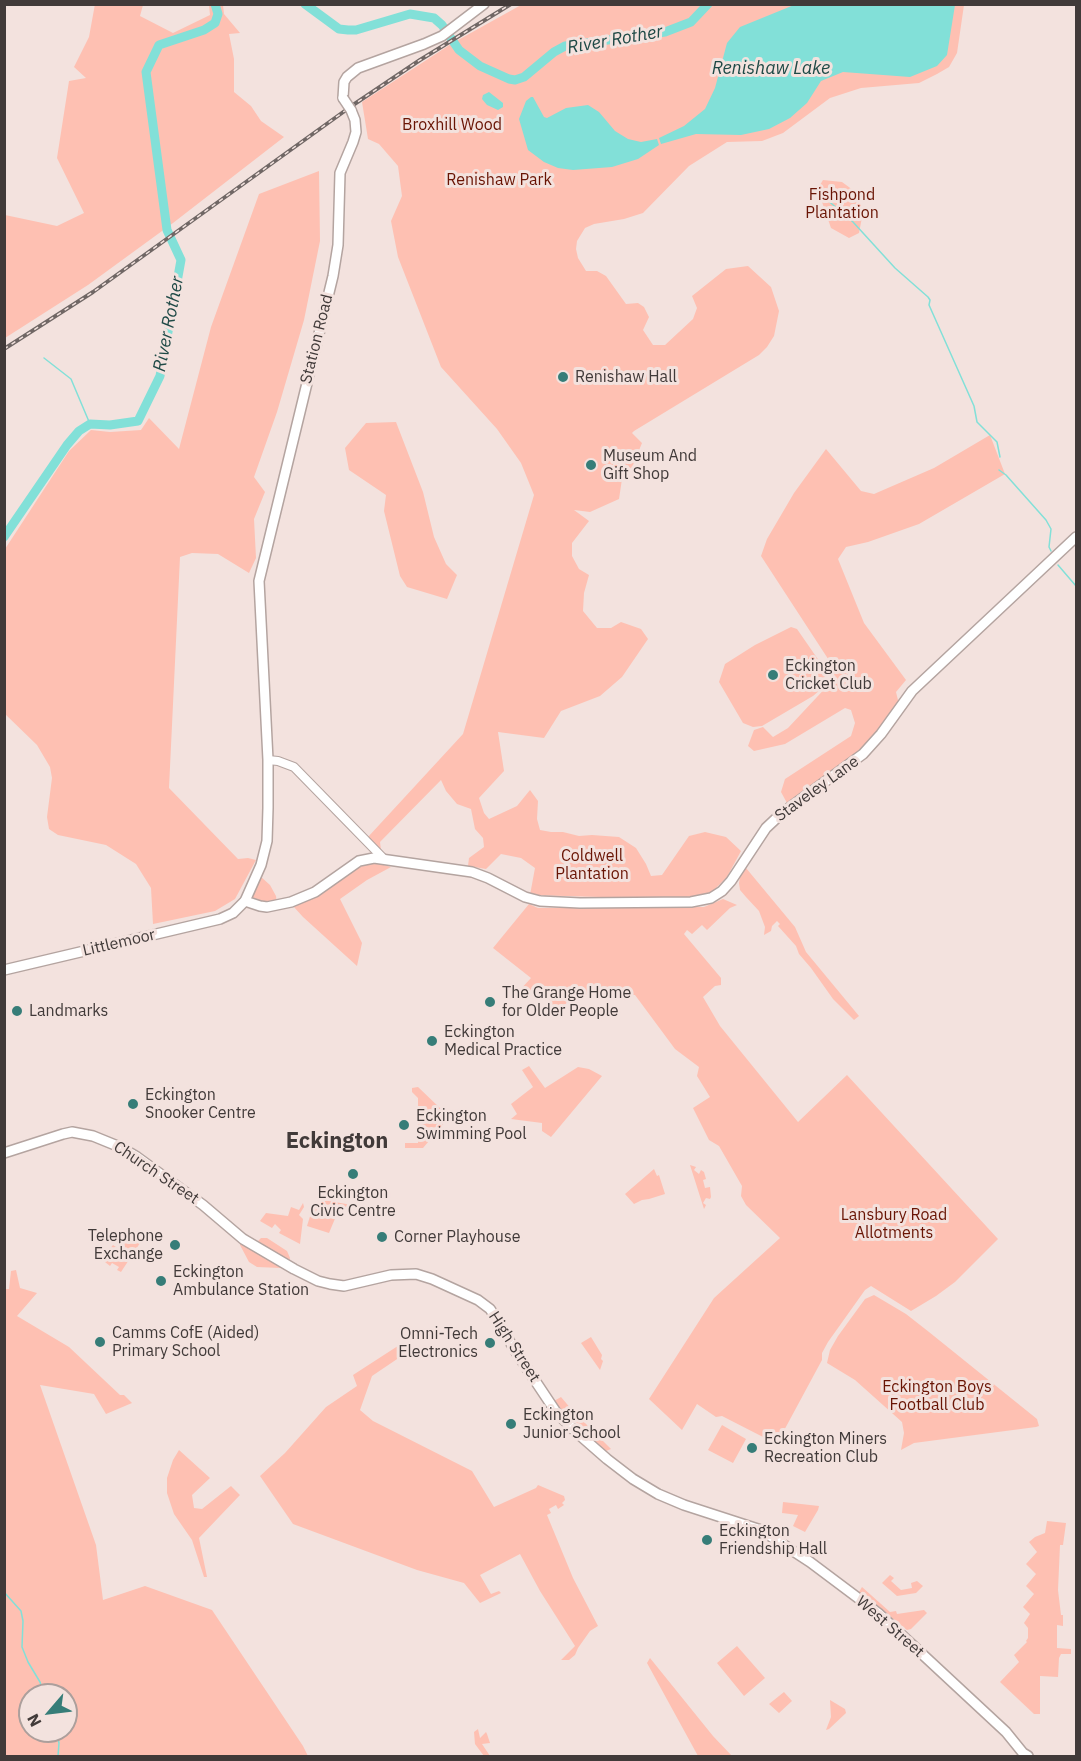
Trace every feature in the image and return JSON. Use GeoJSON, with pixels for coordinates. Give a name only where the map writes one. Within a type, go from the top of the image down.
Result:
{"type":"FeatureCollection","features":[{"type":"Feature","properties":{"kind":"main road","name":"Station Road"},"geometry":{"type":"LineString","coordinates":[[245,901],[261,865],[267,841],[268,760],[259,581],[333,276],[338,245],[340,174],[356,132],[355,120],[343,98],[344,82],[358,68],[442,36],[484,4]]}},
{"type":"Feature","properties":{"kind":"main road","name":"Staveley Lane"},"geometry":{"type":"LineString","coordinates":[[383,858],[472,872],[540,902],[691,902],[711,898],[731,881],[765,828],[863,754],[881,734],[912,691],[1077,537]]}},
{"type":"Feature","properties":{"kind":"main road"},"geometry":{"type":"LineString","coordinates":[[245,901],[267,907],[291,902],[315,892],[359,861],[383,858]]}},
{"type":"Feature","properties":{"kind":"main road","name":"Littlemoor"},"geometry":{"type":"LineString","coordinates":[[4,970],[211,922],[233,913],[245,901]]}},
{"type":"Feature","properties":{"kind":"main road","name":"Church Street"},"geometry":{"type":"LineString","coordinates":[[4,1153],[72,1132],[93,1136],[137,1157],[203,1205],[243,1239],[318,1281],[344,1286],[391,1275]]}},
{"type":"Feature","properties":{"kind":"main road","name":"High Street"},"geometry":{"type":"LineString","coordinates":[[391,1275],[408,1273],[423,1276],[471,1296],[483,1304],[494,1315],[556,1412],[607,1459],[658,1494],[684,1505],[741,1522]]}},
{"type":"Feature","properties":{"kind":"main road","name":"West Street"},"geometry":{"type":"LineString","coordinates":[[741,1522],[769,1535],[869,1606],[1006,1732],[1025,1755]]}},
{"type":"Feature","properties":{"kind":"street"},"geometry":{"type":"LineString","coordinates":[[268,760],[294,767],[383,858]]}},
{"type":"Feature","properties":{"kind":"green space"},"geometry":{"type":"Polygon","coordinates":[[[95,4],[143,5],[140,16],[173,33],[210,15],[209,5],[223,5],[224,14],[240,33],[229,34],[234,59],[234,92],[251,106],[261,121],[284,137],[88,285],[5,338],[5,215],[57,226],[84,213],[57,158],[69,81],[86,78],[74,67],[89,37],[95,4]]]}},
{"type":"Feature","properties":{"kind":"green space","name":"Renishaw Park"},"geometry":{"type":"Polygon","coordinates":[[[521,5],[964,5],[957,53],[949,67],[919,83],[861,88],[830,98],[783,133],[762,141],[727,142],[689,166],[643,213],[594,224],[585,228],[577,241],[578,258],[586,271],[597,271],[606,276],[626,304],[638,303],[644,307],[649,317],[643,330],[653,345],[665,345],[693,319],[697,308],[692,296],[726,269],[748,266],[771,287],[779,311],[774,336],[759,355],[632,433],[642,443],[631,470],[622,479],[619,499],[590,512],[574,510],[589,521],[572,543],[572,556],[579,569],[589,575],[584,593],[583,611],[597,628],[611,628],[621,622],[641,629],[648,639],[622,677],[600,696],[561,711],[544,738],[498,732],[504,771],[479,798],[484,813],[489,819],[517,806],[530,790],[538,801],[537,819],[540,830],[579,836],[619,837],[636,848],[651,876],[662,875],[689,836],[705,832],[726,837],[741,851],[727,877],[710,894],[671,899],[530,895],[535,868],[521,858],[501,854],[486,869],[468,866],[469,858],[484,847],[483,838],[475,829],[471,809],[457,804],[446,791],[441,780],[380,842],[381,850],[368,837],[463,734],[534,495],[521,463],[497,429],[441,367],[398,257],[391,221],[402,196],[398,166],[379,144],[368,139],[362,102],[451,44],[521,5]]]}},
{"type":"Feature","properties":{"kind":"green space"},"geometry":{"type":"Polygon","coordinates":[[[319,171],[320,241],[304,320],[277,412],[254,477],[265,492],[254,519],[256,558],[249,573],[218,554],[192,553],[180,557],[169,788],[238,859],[256,860],[235,899],[215,911],[153,924],[151,888],[136,864],[106,845],[58,835],[49,829],[47,817],[52,778],[50,767],[37,745],[5,714],[5,549],[69,451],[91,430],[110,432],[141,430],[149,418],[179,449],[211,327],[259,194],[319,171]]]}},
{"type":"Feature","properties":{"kind":"green space","name":"Fishpond Plantation"},"geometry":{"type":"Polygon","coordinates":[[[823,180],[842,182],[857,193],[863,212],[859,233],[849,238],[831,228],[822,202],[820,185],[823,180]]]}},
{"type":"Feature","properties":{"kind":"green space"},"geometry":{"type":"Polygon","coordinates":[[[396,422],[423,492],[434,537],[446,564],[457,575],[447,599],[407,587],[400,576],[384,511],[386,495],[349,470],[345,448],[366,423],[396,422]]]}},
{"type":"Feature","properties":{"kind":"green space"},"geometry":{"type":"Polygon","coordinates":[[[990,435],[1005,474],[919,524],[868,542],[846,547],[838,559],[864,623],[906,680],[896,692],[899,704],[871,742],[855,756],[787,803],[781,792],[785,779],[851,736],[855,723],[851,710],[845,708],[785,744],[754,751],[748,746],[754,730],[763,727],[773,737],[788,728],[831,682],[834,668],[761,556],[767,539],[794,493],[826,449],[861,491],[874,494],[934,468],[990,435]]]}},
{"type":"Feature","properties":{"kind":"green space","name":"Eckington Cricket Club"},"geometry":{"type":"Polygon","coordinates":[[[791,627],[797,629],[824,668],[826,685],[813,696],[762,726],[753,727],[743,723],[719,682],[725,664],[755,645],[791,627]]]}},
{"type":"Feature","properties":{"kind":"green space"},"geometry":{"type":"Polygon","coordinates":[[[377,863],[391,867],[340,899],[362,943],[357,966],[293,906],[316,896],[354,869],[377,863]]]}},
{"type":"Feature","properties":{"kind":"green space"},"geometry":{"type":"Polygon","coordinates":[[[746,868],[795,927],[806,952],[859,1016],[854,1020],[833,999],[799,954],[796,946],[778,926],[780,924],[777,921],[771,931],[764,935],[765,927],[759,911],[740,890],[740,877],[746,868]]]}},
{"type":"Feature","properties":{"kind":"green space"},"geometry":{"type":"Polygon","coordinates":[[[260,876],[270,885],[277,903],[265,903],[251,899],[260,876]]]}},
{"type":"Feature","properties":{"kind":"green space","name":"Lansbury Road Allotments"},"geometry":{"type":"Polygon","coordinates":[[[723,899],[737,905],[730,908],[707,930],[702,925],[692,934],[687,930],[684,934],[721,978],[721,985],[715,986],[703,997],[720,1026],[798,1122],[847,1075],[998,1239],[955,1282],[911,1311],[871,1286],[865,1290],[828,1342],[822,1353],[822,1360],[781,1436],[765,1438],[722,1416],[716,1417],[697,1404],[682,1430],[649,1399],[714,1298],[780,1238],[746,1205],[741,1196],[742,1186],[719,1146],[709,1140],[693,1108],[710,1097],[697,1076],[699,1067],[675,1049],[635,995],[574,995],[557,1013],[544,999],[518,992],[531,978],[493,948],[529,904],[538,908],[704,907],[723,899]]]}},
{"type":"Feature","properties":{"kind":"green space"},"geometry":{"type":"Polygon","coordinates":[[[529,1066],[545,1088],[578,1067],[589,1069],[602,1076],[551,1137],[542,1131],[542,1123],[511,1119],[517,1114],[511,1104],[533,1087],[522,1070],[529,1066]]]}},
{"type":"Feature","properties":{"kind":"green space"},"geometry":{"type":"Polygon","coordinates":[[[418,1087],[445,1114],[445,1122],[423,1148],[405,1148],[405,1143],[418,1143],[418,1098],[412,1092],[412,1088],[418,1087]]]}},
{"type":"Feature","properties":{"kind":"green space"},"geometry":{"type":"Polygon","coordinates":[[[690,1165],[696,1167],[694,1170],[699,1174],[701,1170],[704,1172],[705,1188],[710,1187],[711,1197],[706,1198],[703,1203],[706,1205],[704,1209],[690,1165]]]}},
{"type":"Feature","properties":{"kind":"green space"},"geometry":{"type":"Polygon","coordinates":[[[654,1169],[657,1176],[659,1175],[665,1194],[634,1204],[625,1194],[654,1169]]]}},
{"type":"Feature","properties":{"kind":"green space"},"geometry":{"type":"Polygon","coordinates":[[[323,1200],[352,1205],[351,1208],[339,1209],[329,1233],[307,1226],[312,1210],[319,1208],[323,1200]]]}},
{"type":"Feature","properties":{"kind":"green space"},"geometry":{"type":"Polygon","coordinates":[[[303,1203],[304,1207],[299,1215],[303,1219],[300,1244],[279,1233],[281,1230],[275,1224],[272,1228],[260,1221],[266,1213],[288,1216],[291,1207],[299,1210],[303,1203]]]}},
{"type":"Feature","properties":{"kind":"green space"},"geometry":{"type":"Polygon","coordinates":[[[127,1234],[140,1243],[121,1272],[117,1270],[119,1267],[112,1263],[110,1266],[105,1262],[103,1254],[113,1245],[119,1249],[127,1234]]]}},
{"type":"Feature","properties":{"kind":"green space"},"geometry":{"type":"Polygon","coordinates":[[[261,1238],[267,1238],[287,1251],[289,1261],[258,1241],[261,1238]]]}},
{"type":"Feature","properties":{"kind":"green space"},"geometry":{"type":"Polygon","coordinates":[[[241,1242],[281,1268],[257,1267],[249,1262],[240,1245],[241,1242]]]}},
{"type":"Feature","properties":{"kind":"green space"},"geometry":{"type":"Polygon","coordinates":[[[16,1270],[20,1288],[37,1293],[17,1316],[69,1347],[120,1395],[124,1395],[132,1403],[106,1414],[94,1394],[40,1385],[96,1545],[103,1600],[145,1586],[212,1610],[308,1756],[5,1756],[4,1289],[9,1289],[11,1271],[16,1270]]]}},
{"type":"Feature","properties":{"kind":"green space","name":"Eckington Boys Football Club"},"geometry":{"type":"Polygon","coordinates":[[[874,1295],[906,1314],[929,1332],[1037,1419],[1039,1426],[914,1443],[901,1450],[904,1433],[902,1422],[855,1380],[827,1363],[830,1350],[838,1336],[865,1299],[874,1295]]]}},
{"type":"Feature","properties":{"kind":"green space"},"geometry":{"type":"Polygon","coordinates":[[[591,1337],[602,1355],[600,1370],[581,1343],[591,1337]]]}},
{"type":"Feature","properties":{"kind":"green space"},"geometry":{"type":"Polygon","coordinates":[[[404,1342],[409,1351],[372,1376],[360,1410],[373,1421],[472,1471],[494,1507],[538,1485],[564,1496],[565,1500],[562,1503],[564,1505],[558,1509],[556,1505],[549,1509],[551,1513],[547,1515],[573,1578],[598,1626],[590,1631],[575,1655],[569,1660],[561,1660],[575,1646],[540,1591],[520,1554],[480,1575],[491,1594],[499,1591],[501,1593],[480,1603],[464,1583],[417,1570],[293,1524],[260,1476],[285,1453],[326,1407],[357,1386],[353,1375],[404,1342]]]}},
{"type":"Feature","properties":{"kind":"green space"},"geometry":{"type":"Polygon","coordinates":[[[561,1397],[611,1449],[606,1451],[600,1448],[565,1415],[554,1401],[561,1397]]]}},
{"type":"Feature","properties":{"kind":"green space"},"geometry":{"type":"Polygon","coordinates":[[[722,1425],[746,1439],[733,1463],[708,1450],[722,1425]]]}},
{"type":"Feature","properties":{"kind":"green space"},"geometry":{"type":"Polygon","coordinates":[[[179,1450],[210,1478],[192,1495],[194,1508],[202,1509],[231,1486],[240,1495],[199,1538],[207,1577],[204,1577],[192,1540],[174,1514],[167,1493],[167,1478],[179,1450]]]}},
{"type":"Feature","properties":{"kind":"green space"},"geometry":{"type":"Polygon","coordinates":[[[783,1502],[819,1506],[805,1532],[793,1526],[798,1515],[782,1513],[783,1502]]]}},
{"type":"Feature","properties":{"kind":"green space"},"geometry":{"type":"Polygon","coordinates":[[[1047,1521],[1066,1523],[1063,1545],[1060,1545],[1058,1590],[1063,1626],[1057,1625],[1057,1648],[1071,1649],[1071,1654],[1061,1654],[1058,1677],[1040,1676],[1040,1714],[1034,1714],[1000,1682],[1019,1662],[1014,1655],[1027,1642],[1028,1628],[1024,1623],[1030,1614],[1023,1607],[1034,1594],[1026,1586],[1036,1574],[1026,1564],[1037,1552],[1029,1542],[1045,1533],[1047,1521]]]}},
{"type":"Feature","properties":{"kind":"green space"},"geometry":{"type":"Polygon","coordinates":[[[890,1575],[894,1578],[891,1581],[901,1590],[912,1588],[911,1583],[917,1581],[923,1586],[916,1593],[897,1596],[882,1583],[890,1575]]]}},
{"type":"Feature","properties":{"kind":"green space"},"geometry":{"type":"Polygon","coordinates":[[[862,1587],[890,1612],[896,1611],[897,1614],[924,1610],[927,1613],[911,1629],[907,1630],[859,1592],[862,1587]]]}},
{"type":"Feature","properties":{"kind":"green space"},"geometry":{"type":"Polygon","coordinates":[[[737,1646],[765,1678],[744,1696],[717,1663],[737,1646]]]}},
{"type":"Feature","properties":{"kind":"green space"},"geometry":{"type":"Polygon","coordinates":[[[650,1658],[732,1756],[698,1756],[647,1663],[650,1658]]]}},
{"type":"Feature","properties":{"kind":"green space"},"geometry":{"type":"Polygon","coordinates":[[[784,1692],[792,1701],[779,1713],[769,1704],[784,1692]]]}},
{"type":"Feature","properties":{"kind":"green space"},"geometry":{"type":"Polygon","coordinates":[[[830,1700],[845,1709],[846,1713],[826,1730],[831,1717],[830,1700]]]}},
{"type":"Feature","properties":{"kind":"green space"},"geometry":{"type":"Polygon","coordinates":[[[478,1729],[480,1738],[486,1732],[487,1734],[490,1743],[482,1744],[490,1756],[484,1756],[475,1744],[474,1732],[478,1729]]]}},
{"type":"Feature","properties":{"kind":"water","name":"Renishaw Lake"},"geometry":{"type":"Polygon","coordinates":[[[794,5],[955,5],[947,55],[937,66],[910,77],[843,72],[821,81],[807,103],[790,118],[769,129],[741,135],[696,134],[661,144],[659,138],[684,126],[705,109],[715,88],[727,43],[740,27],[794,5]]]}},
{"type":"Feature","properties":{"kind":"water"},"geometry":{"type":"Polygon","coordinates":[[[489,92],[503,103],[503,107],[498,110],[487,105],[482,99],[483,95],[489,92]]]}},
{"type":"Feature","properties":{"kind":"water"},"geometry":{"type":"Polygon","coordinates":[[[531,97],[544,117],[547,118],[566,108],[588,105],[599,112],[615,131],[628,139],[641,142],[657,139],[659,145],[638,159],[612,167],[573,170],[558,168],[544,162],[528,150],[519,119],[526,101],[531,97]]]}},
{"type":"Feature","properties":{"kind":"waterway","name":"River Rother"},"geometry":{"type":"LineString","coordinates":[[4,537],[79,431],[90,424],[110,425],[138,421],[160,376],[181,260],[167,230],[146,72],[159,45],[204,30],[215,23],[218,14],[215,4]]}},
{"type":"Feature","properties":{"kind":"waterway","name":"River Rother"},"geometry":{"type":"LineString","coordinates":[[305,4],[339,29],[348,30],[356,30],[410,14],[434,18],[442,25],[459,50],[480,66],[515,80],[524,77],[554,52],[565,46],[665,32],[691,22],[708,4]]}},
{"type":"Feature","properties":{"kind":"waterway"},"geometry":{"type":"LineString","coordinates":[[825,198],[853,222],[895,268],[928,297],[929,305],[974,406],[977,422],[997,442],[1000,457]]}},
{"type":"Feature","properties":{"kind":"waterway"},"geometry":{"type":"LineString","coordinates":[[44,358],[71,379],[90,424]]}},
{"type":"Feature","properties":{"kind":"waterway"},"geometry":{"type":"LineString","coordinates":[[999,470],[1046,520],[1051,529],[1049,547],[1051,551]]}},
{"type":"Feature","properties":{"kind":"waterway"},"geometry":{"type":"LineString","coordinates":[[1058,565],[1076,586]]}},
{"type":"Feature","properties":{"kind":"waterway"},"geometry":{"type":"LineString","coordinates":[[4,1592],[21,1611],[22,1647],[40,1683]]}},
{"type":"Feature","properties":{"kind":"waterway"},"geometry":{"type":"LineString","coordinates":[[58,1756],[59,1743]]}},
{"type":"Feature","properties":{"kind":"railway"},"geometry":{"type":"LineString","coordinates":[[4,349],[93,292],[353,105],[420,60],[511,4]]}},
{"type":"Feature","properties":{"kind":"place","name":"Renishaw Hall"},"geometry":{"type":"Point","coordinates":[563,377]}},
{"type":"Feature","properties":{"kind":"place","name":"Museum And Gift Shop"},"geometry":{"type":"Point","coordinates":[591,465]}},
{"type":"Feature","properties":{"kind":"place","name":"Eckington Cricket Club"},"geometry":{"type":"Point","coordinates":[773,675]}},
{"type":"Feature","properties":{"kind":"place","name":"The Grange Home for Older People"},"geometry":{"type":"Point","coordinates":[490,1002]}},
{"type":"Feature","properties":{"kind":"place","name":"Landmarks"},"geometry":{"type":"Point","coordinates":[17,1011]}},
{"type":"Feature","properties":{"kind":"place","name":"Eckington Medical Practice"},"geometry":{"type":"Point","coordinates":[432,1041]}},
{"type":"Feature","properties":{"kind":"place","name":"Eckington Snooker Centre"},"geometry":{"type":"Point","coordinates":[133,1104]}},
{"type":"Feature","properties":{"kind":"place","name":"Eckington Swimming Pool"},"geometry":{"type":"Point","coordinates":[404,1125]}},
{"type":"Feature","properties":{"kind":"place","name":"Eckington Civic Centre"},"geometry":{"type":"Point","coordinates":[353,1174]}},
{"type":"Feature","properties":{"kind":"place","name":"Corner Playhouse"},"geometry":{"type":"Point","coordinates":[382,1237]}},
{"type":"Feature","properties":{"kind":"place","name":"Telephone Exchange"},"geometry":{"type":"Point","coordinates":[175,1245]}},
{"type":"Feature","properties":{"kind":"place","name":"Eckington Ambulance Station"},"geometry":{"type":"Point","coordinates":[161,1281]}},
{"type":"Feature","properties":{"kind":"place","name":"Camms CofE (Aided) Primary School"},"geometry":{"type":"Point","coordinates":[100,1342]}},
{"type":"Feature","properties":{"kind":"place","name":"Omni-Tech Electronics"},"geometry":{"type":"Point","coordinates":[490,1343]}},
{"type":"Feature","properties":{"kind":"place","name":"Eckington Junior School"},"geometry":{"type":"Point","coordinates":[511,1424]}},
{"type":"Feature","properties":{"kind":"place","name":"Eckington Miners Recreation Club"},"geometry":{"type":"Point","coordinates":[752,1448]}},
{"type":"Feature","properties":{"kind":"place","name":"Eckington Friendship Hall"},"geometry":{"type":"Point","coordinates":[707,1540]}},
{"type":"Feature","properties":{"kind":"district","name":"Eckington"},"geometry":{"type":"Point","coordinates":[337,1142]}},
{"type":"Feature","properties":{"kind":"park label","name":"Broxhill Wood"},"geometry":{"type":"Point","coordinates":[452,125]}},
{"type":"Feature","properties":{"kind":"park label","name":"Coldwell Plantation"},"geometry":{"type":"Point","coordinates":[592,865]}}]}
